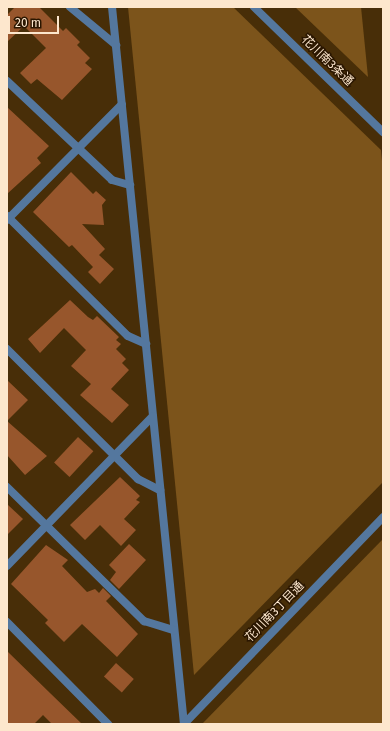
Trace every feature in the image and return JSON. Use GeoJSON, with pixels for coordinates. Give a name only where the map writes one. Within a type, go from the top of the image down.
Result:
{"type":"FeatureCollection","features":[{"type":"Feature","properties":{"kind":"street"},"geometry":{"type":"LineString","coordinates":[[70,7],[116,45]]}},
{"type":"Feature","properties":{"kind":"street"},"geometry":{"type":"LineString","coordinates":[[112,7],[184,724]]}},
{"type":"Feature","properties":{"kind":"street","name":"花川南3条通"},"geometry":{"type":"LineString","coordinates":[[254,7],[383,132]]}},
{"type":"Feature","properties":{"kind":"street"},"geometry":{"type":"LineString","coordinates":[[7,81],[112,180],[130,185]]}},
{"type":"Feature","properties":{"kind":"street"},"geometry":{"type":"LineString","coordinates":[[122,104],[8,218],[128,336],[146,344]]}},
{"type":"Feature","properties":{"kind":"street"},"geometry":{"type":"LineString","coordinates":[[7,349],[138,479],[160,490]]}},
{"type":"Feature","properties":{"kind":"street"},"geometry":{"type":"LineString","coordinates":[[7,566],[153,416]]}},
{"type":"Feature","properties":{"kind":"street"},"geometry":{"type":"LineString","coordinates":[[7,486],[144,620],[174,630]]}},
{"type":"Feature","properties":{"kind":"street","name":"花川南3丁目通"},"geometry":{"type":"LineString","coordinates":[[184,724],[383,517]]}},
{"type":"Feature","properties":{"kind":"street"},"geometry":{"type":"LineString","coordinates":[[7,622],[108,724]]}},
{"type":"Feature","properties":{"kind":"shaded area"},"geometry":{"type":"Polygon","coordinates":[[[128,7],[233,7],[381,150],[383,172],[383,482],[194,675],[128,7]]]}},
{"type":"Feature","properties":{"kind":"shaded area"},"geometry":{"type":"Polygon","coordinates":[[[295,7],[361,7],[368,77],[295,7]]]}},
{"type":"Feature","properties":{"kind":"shaded area"},"geometry":{"type":"Polygon","coordinates":[[[383,539],[383,724],[202,724],[383,539]]]}},
{"type":"Feature","properties":{"kind":"building"},"geometry":{"type":"Polygon","coordinates":[[[15,7],[39,7],[63,31],[66,28],[80,42],[77,45],[90,58],[85,63],[92,69],[62,100],[37,79],[31,84],[20,73],[46,48],[24,26],[7,42],[7,15],[15,7]]]}},
{"type":"Feature","properties":{"kind":"building"},"geometry":{"type":"Polygon","coordinates":[[[7,107],[49,146],[37,158],[41,163],[7,194],[7,107]]]}},
{"type":"Feature","properties":{"kind":"building"},"geometry":{"type":"Polygon","coordinates":[[[71,172],[93,194],[96,191],[106,200],[102,205],[104,225],[82,224],[105,249],[99,255],[114,269],[100,284],[88,272],[93,267],[72,245],[69,247],[33,212],[71,172]]]}},
{"type":"Feature","properties":{"kind":"building"},"geometry":{"type":"Polygon","coordinates":[[[70,300],[93,320],[97,316],[119,337],[116,340],[121,344],[116,349],[126,359],[122,363],[129,370],[111,389],[129,405],[112,423],[80,395],[91,384],[71,366],[86,350],[64,328],[40,353],[28,339],[70,300]]]}},
{"type":"Feature","properties":{"kind":"building"},"geometry":{"type":"Polygon","coordinates":[[[7,380],[28,400],[7,421],[7,380]]]}},
{"type":"Feature","properties":{"kind":"building"},"geometry":{"type":"Polygon","coordinates":[[[7,421],[47,456],[25,475],[7,455],[7,421]]]}},
{"type":"Feature","properties":{"kind":"building"},"geometry":{"type":"Polygon","coordinates":[[[78,437],[93,451],[69,477],[54,463],[78,437]]]}},
{"type":"Feature","properties":{"kind":"building"},"geometry":{"type":"Polygon","coordinates":[[[120,477],[140,496],[136,500],[140,502],[124,519],[136,530],[121,546],[100,525],[85,540],[70,525],[120,477]]]}},
{"type":"Feature","properties":{"kind":"building"},"geometry":{"type":"Polygon","coordinates":[[[7,504],[23,519],[7,535],[7,504]]]}},
{"type":"Feature","properties":{"kind":"building"},"geometry":{"type":"Polygon","coordinates":[[[129,544],[146,560],[119,589],[110,580],[116,572],[109,565],[129,544]]]}},
{"type":"Feature","properties":{"kind":"building"},"geometry":{"type":"Polygon","coordinates":[[[46,545],[68,560],[62,566],[87,592],[95,589],[99,593],[103,588],[111,596],[106,601],[138,634],[117,657],[82,624],[64,642],[45,623],[48,620],[11,584],[46,545]]]}},
{"type":"Feature","properties":{"kind":"building"},"geometry":{"type":"Polygon","coordinates":[[[7,651],[82,724],[52,724],[43,715],[34,724],[7,724],[7,651]]]}},
{"type":"Feature","properties":{"kind":"building"},"geometry":{"type":"Polygon","coordinates":[[[116,663],[134,679],[122,692],[104,676],[116,663]]]}}]}
